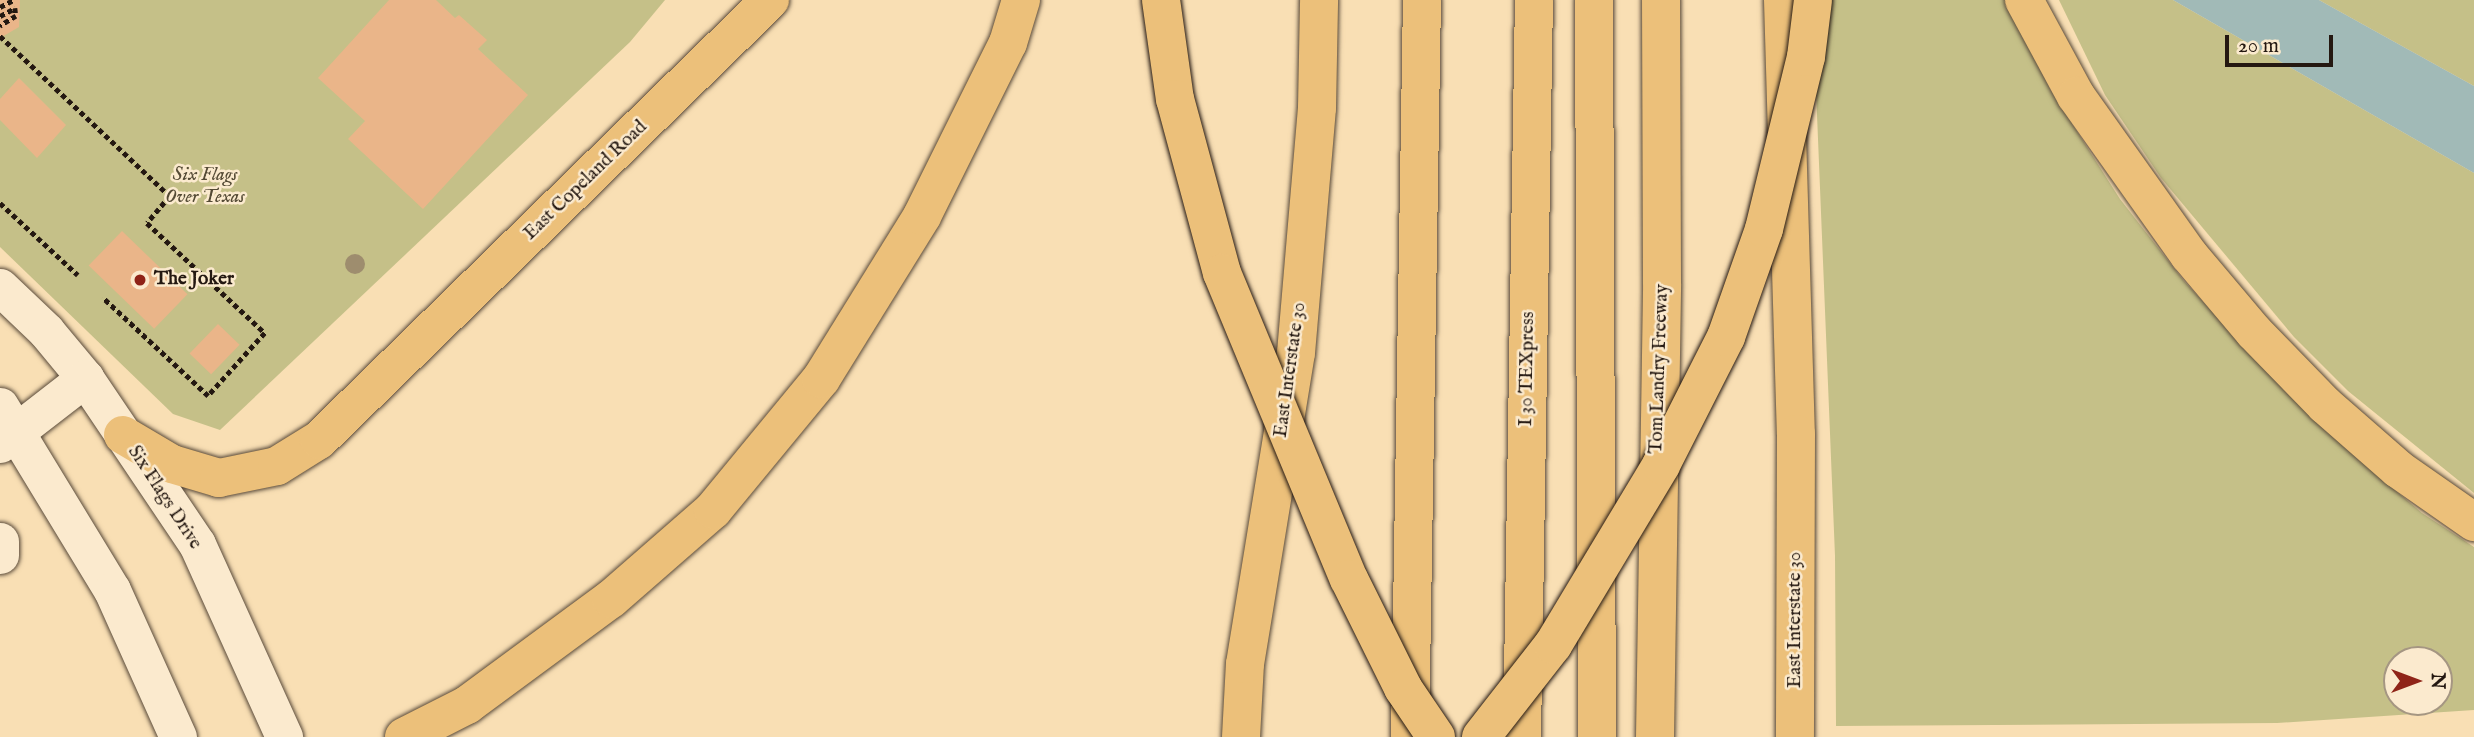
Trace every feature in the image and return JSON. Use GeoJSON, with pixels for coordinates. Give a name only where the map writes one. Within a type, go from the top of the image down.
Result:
{"type":"FeatureCollection","features":[{"type":"Feature","properties":{"kind":"main road","name":"East Copeland Road"},"geometry":{"type":"LineString","coordinates":[[123,435],[172,464],[219,478],[276,466],[319,440],[402,362],[770,0]]}},
{"type":"Feature","properties":{"kind":"main road"},"geometry":{"type":"LineString","coordinates":[[404,737],[467,705],[600,607],[713,510],[821,379],[922,216],[1008,43],[1021,0]]}},
{"type":"Feature","properties":{"kind":"main road"},"geometry":{"type":"LineString","coordinates":[[1161,0],[1175,99],[1222,273],[1349,579],[1403,688],[1436,737]]}},
{"type":"Feature","properties":{"kind":"main road","name":"East Interstate 30"},"geometry":{"type":"LineString","coordinates":[[1241,737],[1245,664],[1296,353],[1317,108],[1319,0]]}},
{"type":"Feature","properties":{"kind":"main road"},"geometry":{"type":"LineString","coordinates":[[1409,737],[1422,0]]}},
{"type":"Feature","properties":{"kind":"main road","name":"I 30 TEXpress"},"geometry":{"type":"LineString","coordinates":[[1522,737],[1534,0]]}},
{"type":"Feature","properties":{"kind":"main road"},"geometry":{"type":"LineString","coordinates":[[1594,0],[1597,737]]}},
{"type":"Feature","properties":{"kind":"main road","name":"Tom Landry Freeway"},"geometry":{"type":"LineString","coordinates":[[1655,737],[1662,284],[1661,0]]}},
{"type":"Feature","properties":{"kind":"main road","name":"East Interstate 30"},"geometry":{"type":"LineString","coordinates":[[1783,0],[1796,434],[1795,737]]}},
{"type":"Feature","properties":{"kind":"main road"},"geometry":{"type":"LineString","coordinates":[[1481,737],[1553,645],[1661,465],[1726,337],[1764,229],[1806,57],[1813,0]]}},
{"type":"Feature","properties":{"kind":"main road"},"geometry":{"type":"LineString","coordinates":[[2024,0],[2076,96],[2189,255],[2254,332],[2325,405],[2398,469],[2474,522]]}},
{"type":"Feature","properties":{"kind":"street","name":"Six Flags Drive"},"geometry":{"type":"LineString","coordinates":[[0,287],[46,331],[85,378],[197,544],[284,737]]}},
{"type":"Feature","properties":{"kind":"street"},"geometry":{"type":"LineString","coordinates":[[85,378],[6,427],[112,590],[178,737]]}},
{"type":"Feature","properties":{"kind":"street"},"geometry":{"type":"LineString","coordinates":[[0,541],[0,555]]}},
{"type":"Feature","properties":{"kind":"path"},"geometry":{"type":"LineString","coordinates":[[0,7],[13,0]]}},
{"type":"Feature","properties":{"kind":"path"},"geometry":{"type":"LineString","coordinates":[[0,16],[15,8],[16,16],[0,26]]}},
{"type":"Feature","properties":{"kind":"path"},"geometry":{"type":"LineString","coordinates":[[0,36],[170,196],[147,223],[265,333],[208,397],[103,298]]}},
{"type":"Feature","properties":{"kind":"path"},"geometry":{"type":"LineString","coordinates":[[0,204],[78,275]]}},
{"type":"Feature","properties":{"kind":"green space","name":"Six Flags Over Texas"},"geometry":{"type":"Polygon","coordinates":[[[0,0],[665,0],[630,42],[220,430],[173,414],[0,247],[0,0]]]}},
{"type":"Feature","properties":{"kind":"green space"},"geometry":{"type":"Polygon","coordinates":[[[1831,0],[2006,0],[2050,89],[2120,199],[2184,281],[2288,394],[2344,447],[2422,513],[2474,547],[2474,710],[2453,711],[2453,646],[2383,646],[2383,716],[2277,723],[1836,726],[1835,556],[1816,90],[1831,0]]]}},
{"type":"Feature","properties":{"kind":"green space"},"geometry":{"type":"Polygon","coordinates":[[[2059,0],[2173,0],[2474,173],[2474,493],[2348,391],[2294,337],[2161,178],[2105,95],[2059,0]]]}},
{"type":"Feature","properties":{"kind":"green space"},"geometry":{"type":"Polygon","coordinates":[[[2319,0],[2474,0],[2474,86],[2319,0]]]}},
{"type":"Feature","properties":{"kind":"water"},"geometry":{"type":"Polygon","coordinates":[[[2173,0],[2319,0],[2474,86],[2474,173],[2173,0]]]}},
{"type":"Feature","properties":{"kind":"building"},"geometry":{"type":"Polygon","coordinates":[[[0,0],[20,0],[19,27],[0,38],[0,0]]]}},
{"type":"Feature","properties":{"kind":"building"},"geometry":{"type":"Polygon","coordinates":[[[389,0],[436,0],[455,18],[459,15],[487,40],[478,49],[528,95],[423,209],[348,139],[365,121],[318,78],[389,0]]]}},
{"type":"Feature","properties":{"kind":"building"},"geometry":{"type":"Polygon","coordinates":[[[19,78],[66,125],[37,158],[0,120],[0,99],[19,78]]]}},
{"type":"Feature","properties":{"kind":"building","name":"The Joker"},"geometry":{"type":"Polygon","coordinates":[[[122,231],[187,294],[154,329],[89,266],[122,231]]]}},
{"type":"Feature","properties":{"kind":"building"},"geometry":{"type":"Polygon","coordinates":[[[218,324],[240,345],[211,374],[190,353],[218,324]]]}},
{"type":"Feature","properties":{"kind":"place","name":"The Joker"},"geometry":{"type":"Point","coordinates":[140,280]}}]}
